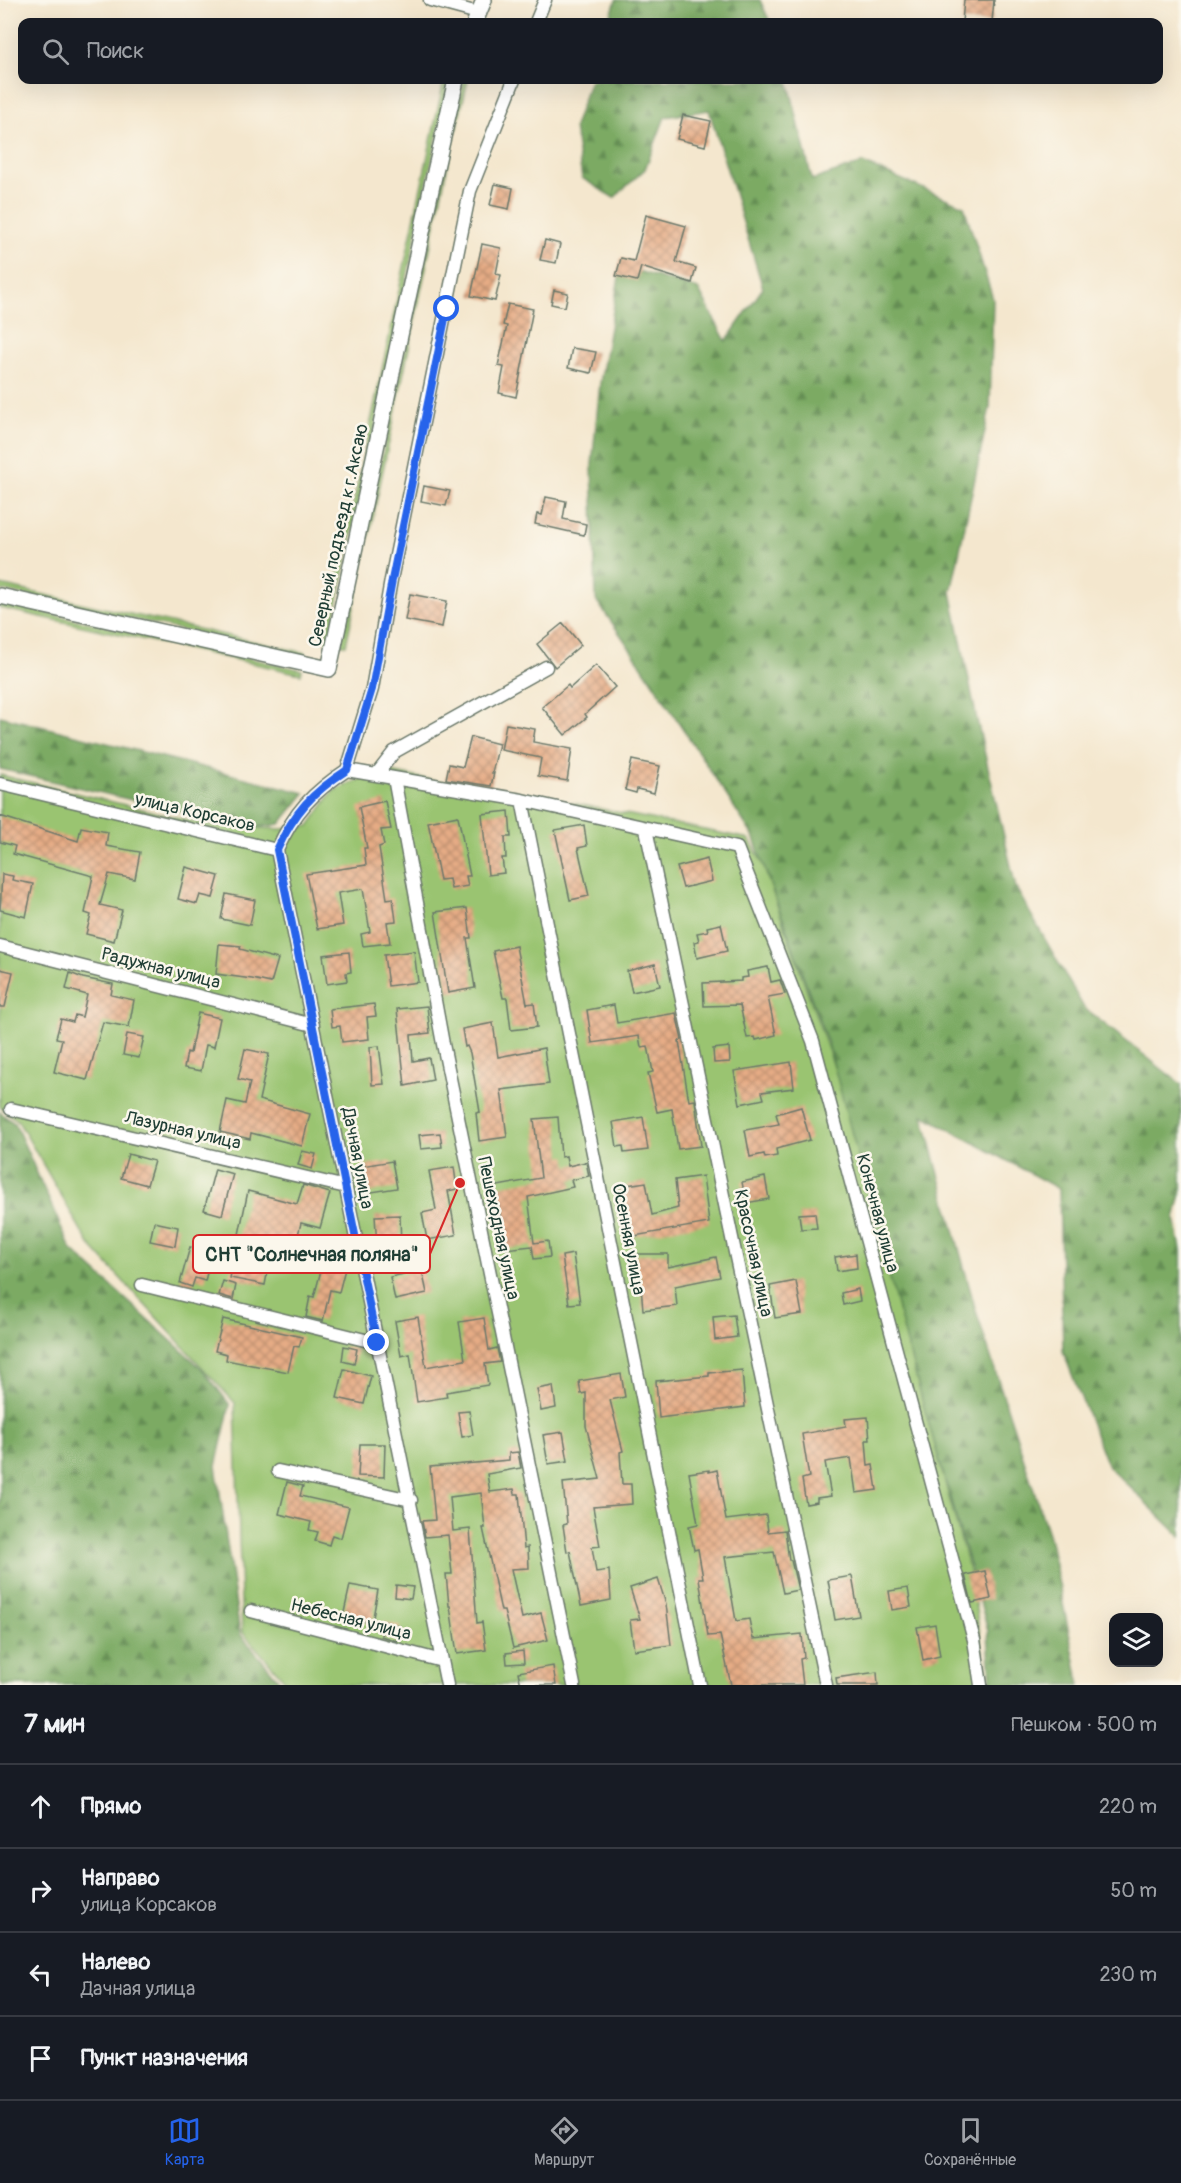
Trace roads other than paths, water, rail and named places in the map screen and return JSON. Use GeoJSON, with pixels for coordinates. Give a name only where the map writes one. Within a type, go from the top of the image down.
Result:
{"type":"FeatureCollection","features":[{"type":"Feature","properties":{"kind":"street"},"geometry":{"type":"LineString","coordinates":[[430,0],[479,12]]}},
{"type":"Feature","properties":{"kind":"street"},"geometry":{"type":"LineString","coordinates":[[538,18],[545,0]]}},
{"type":"Feature","properties":{"kind":"street","name":"Северный подъезд к г.Аксаю"},"geometry":{"type":"LineString","coordinates":[[0,597],[329,669],[429,196],[455,84]]}},
{"type":"Feature","properties":{"kind":"street"},"geometry":{"type":"LineString","coordinates":[[277,850],[296,814],[322,786],[347,770],[372,689],[470,191],[512,84]]}},
{"type":"Feature","properties":{"kind":"street"},"geometry":{"type":"LineString","coordinates":[[376,775],[394,752],[546,667]]}},
{"type":"Feature","properties":{"kind":"street"},"geometry":{"type":"LineString","coordinates":[[347,770],[522,800],[646,829]]}},
{"type":"Feature","properties":{"kind":"street","name":"Пешеходная улица"},"geometry":{"type":"LineString","coordinates":[[394,778],[443,1044],[574,1685]]}},
{"type":"Feature","properties":{"kind":"street","name":"улица Корсаков"},"geometry":{"type":"LineString","coordinates":[[0,784],[277,850]]}},
{"type":"Feature","properties":{"kind":"street","name":"Осенняя улица"},"geometry":{"type":"LineString","coordinates":[[522,800],[700,1685]]}},
{"type":"Feature","properties":{"kind":"street","name":"Красочная улица"},"geometry":{"type":"LineString","coordinates":[[646,829],[826,1685]]}},
{"type":"Feature","properties":{"kind":"street","name":"Конечная улица"},"geometry":{"type":"LineString","coordinates":[[646,829],[737,848],[813,1041],[974,1640],[981,1685]]}},
{"type":"Feature","properties":{"kind":"street","name":"Дачная улица"},"geometry":{"type":"LineString","coordinates":[[277,850],[447,1685]]}},
{"type":"Feature","properties":{"kind":"street","name":"Радужная улица"},"geometry":{"type":"LineString","coordinates":[[0,946],[313,1025]]}},
{"type":"Feature","properties":{"kind":"street","name":"Лазурная улица"},"geometry":{"type":"LineString","coordinates":[[11,1109],[346,1187]]}},
{"type":"Feature","properties":{"kind":"street"},"geometry":{"type":"LineString","coordinates":[[142,1285],[377,1343]]}},
{"type":"Feature","properties":{"kind":"street"},"geometry":{"type":"LineString","coordinates":[[278,1471],[411,1500]]}},
{"type":"Feature","properties":{"kind":"street","name":"Небесная улица"},"geometry":{"type":"LineString","coordinates":[[251,1611],[442,1661]]}},
{"type":"Feature","properties":{"kind":"place","name":"СНТ \"Солнечная поляна\""},"geometry":{"type":"Point","coordinates":[460,1183]}}]}
